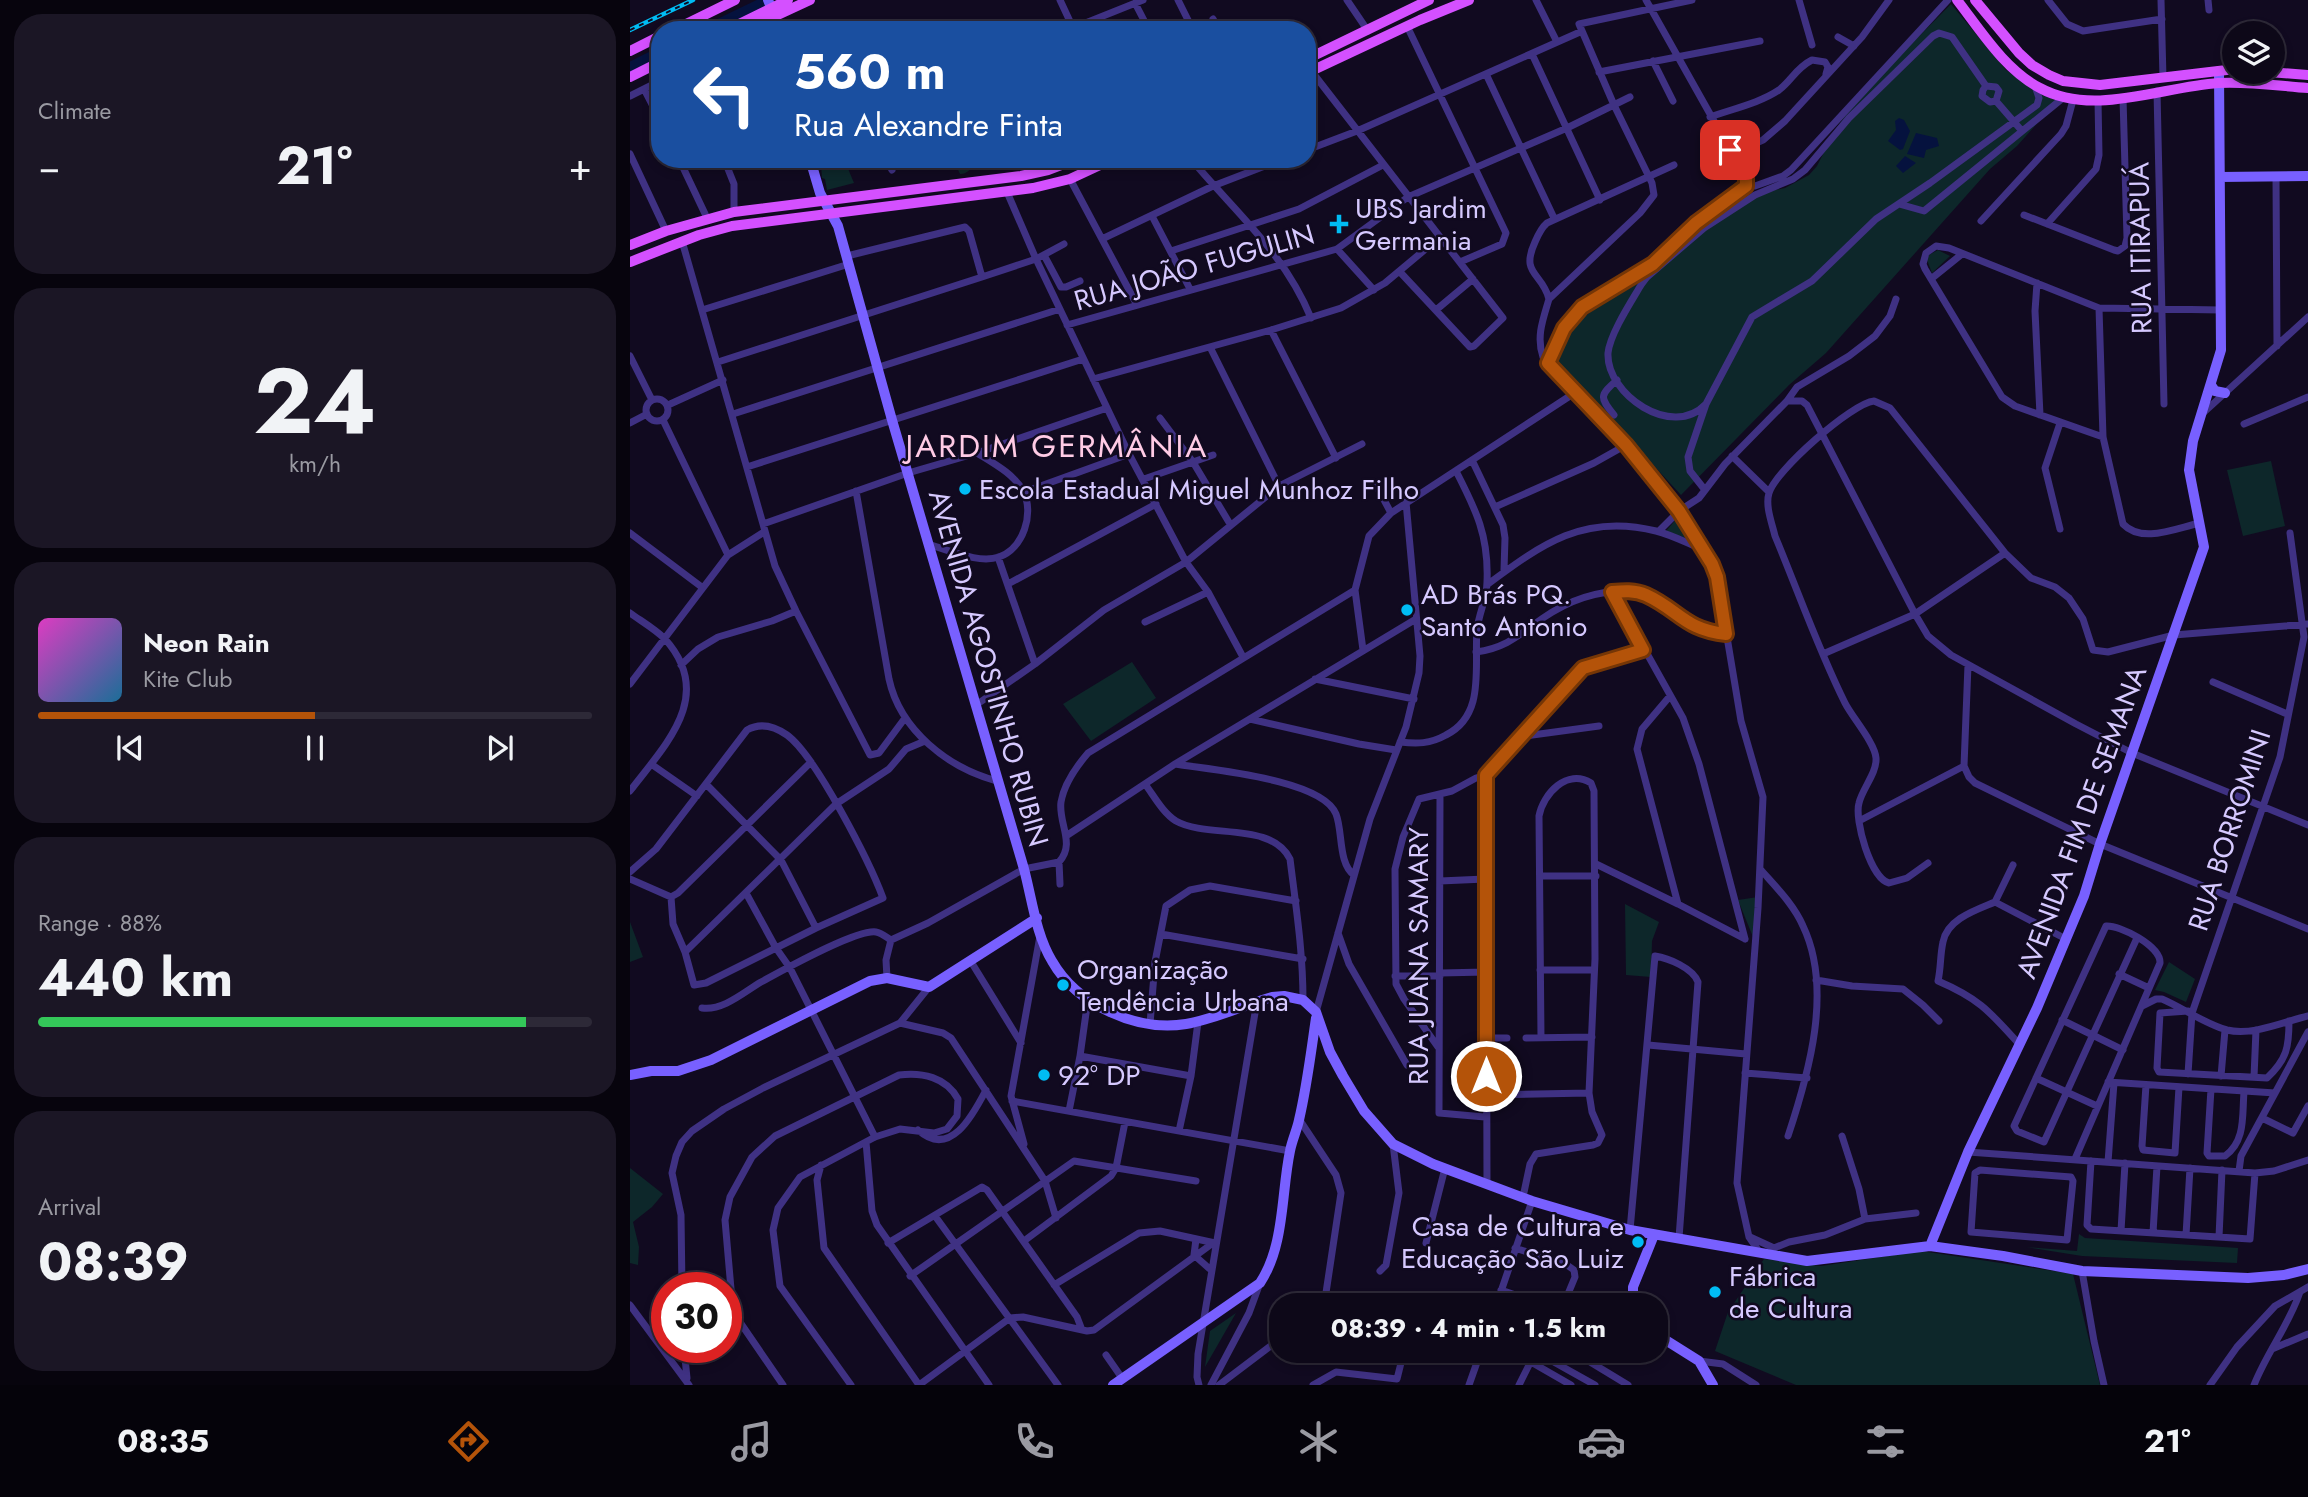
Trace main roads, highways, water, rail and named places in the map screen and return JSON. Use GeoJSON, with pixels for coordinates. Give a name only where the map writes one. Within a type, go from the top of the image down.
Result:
{"type":"FeatureCollection","features":[{"type":"Feature","properties":{"kind":"main road"},"geometry":{"type":"LineString","coordinates":[[692,21],[735,0]]}},
{"type":"Feature","properties":{"kind":"main road"},"geometry":{"type":"LineString","coordinates":[[746,21],[778,6],[810,0]]}},
{"type":"Feature","properties":{"kind":"main road"},"geometry":{"type":"LineString","coordinates":[[1316,54],[1429,0]]}},
{"type":"Feature","properties":{"kind":"main road"},"geometry":{"type":"LineString","coordinates":[[1316,66],[1469,0]]}},
{"type":"Feature","properties":{"kind":"main road"},"geometry":{"type":"LineString","coordinates":[[1957,0],[2006,62],[2035,85],[2068,99],[2123,98],[2222,76]]}},
{"type":"Feature","properties":{"kind":"main road"},"geometry":{"type":"LineString","coordinates":[[1975,0],[2019,53],[2049,75],[2081,84],[2219,77],[2308,88]]}},
{"type":"Feature","properties":{"kind":"main road"},"geometry":{"type":"LineString","coordinates":[[757,21],[778,6]]}},
{"type":"Feature","properties":{"kind":"main road"},"geometry":{"type":"LineString","coordinates":[[1316,63],[1322,57],[1359,41],[1389,21]]}},
{"type":"Feature","properties":{"kind":"main road"},"geometry":{"type":"LineString","coordinates":[[630,51],[651,40]]}},
{"type":"Feature","properties":{"kind":"main road"},"geometry":{"type":"LineString","coordinates":[[630,79],[651,67]]}},
{"type":"Feature","properties":{"kind":"main road"},"geometry":{"type":"LineString","coordinates":[[630,79],[651,71]]}},
{"type":"Feature","properties":{"kind":"main road"},"geometry":{"type":"LineString","coordinates":[[2285,73],[2308,75]]}},
{"type":"Feature","properties":{"kind":"main road"},"geometry":{"type":"LineString","coordinates":[[832,214],[846,204],[883,200],[943,184],[1030,174],[1049,168]]}},
{"type":"Feature","properties":{"kind":"main road"},"geometry":{"type":"LineString","coordinates":[[630,262],[721,229],[1007,192],[1070,179],[1094,168]]}},
{"type":"Feature","properties":{"kind":"main road"},"geometry":{"type":"LineString","coordinates":[[630,245],[666,231],[734,212],[808,201],[911,191]]}},
{"type":"Feature","properties":{"kind":"main road"},"geometry":{"type":"LineString","coordinates":[[747,224],[772,214],[812,208],[823,200]]}},
{"type":"Feature","properties":{"kind":"waterway"},"geometry":{"type":"LineString","coordinates":[[725,21],[768,0]]}},
{"type":"Feature","properties":{"kind":"waterway"},"geometry":{"type":"LineString","coordinates":[[630,67],[651,56]]}},
{"type":"Feature","properties":{"kind":"railway"},"geometry":{"type":"LineString","coordinates":[[630,30],[693,0]]}},
{"type":"Feature","properties":{"kind":"place","name":"UBS Jardim Germania"},"geometry":{"type":"Point","coordinates":[1339,224]}},
{"type":"Feature","properties":{"kind":"place","name":"Escola Estadual Miguel Munhoz Filho"},"geometry":{"type":"Point","coordinates":[965,489]}},
{"type":"Feature","properties":{"kind":"place","name":"AD Brás PQ. Santo Antonio"},"geometry":{"type":"Point","coordinates":[1407,610]}},
{"type":"Feature","properties":{"kind":"place","name":"Organização Tendência Urbana"},"geometry":{"type":"Point","coordinates":[1063,985]}},
{"type":"Feature","properties":{"kind":"place","name":"92º DP"},"geometry":{"type":"Point","coordinates":[1044,1075]}},
{"type":"Feature","properties":{"kind":"place","name":"Casa de Cultura e Educação São Luiz"},"geometry":{"type":"Point","coordinates":[1638,1242]}},
{"type":"Feature","properties":{"kind":"place","name":"Fábrica de Cultura"},"geometry":{"type":"Point","coordinates":[1715,1292]}},
{"type":"Feature","properties":{"kind":"district","name":"JARDIM GERMÂNIA"},"geometry":{"type":"Point","coordinates":[1057,446]}}]}
